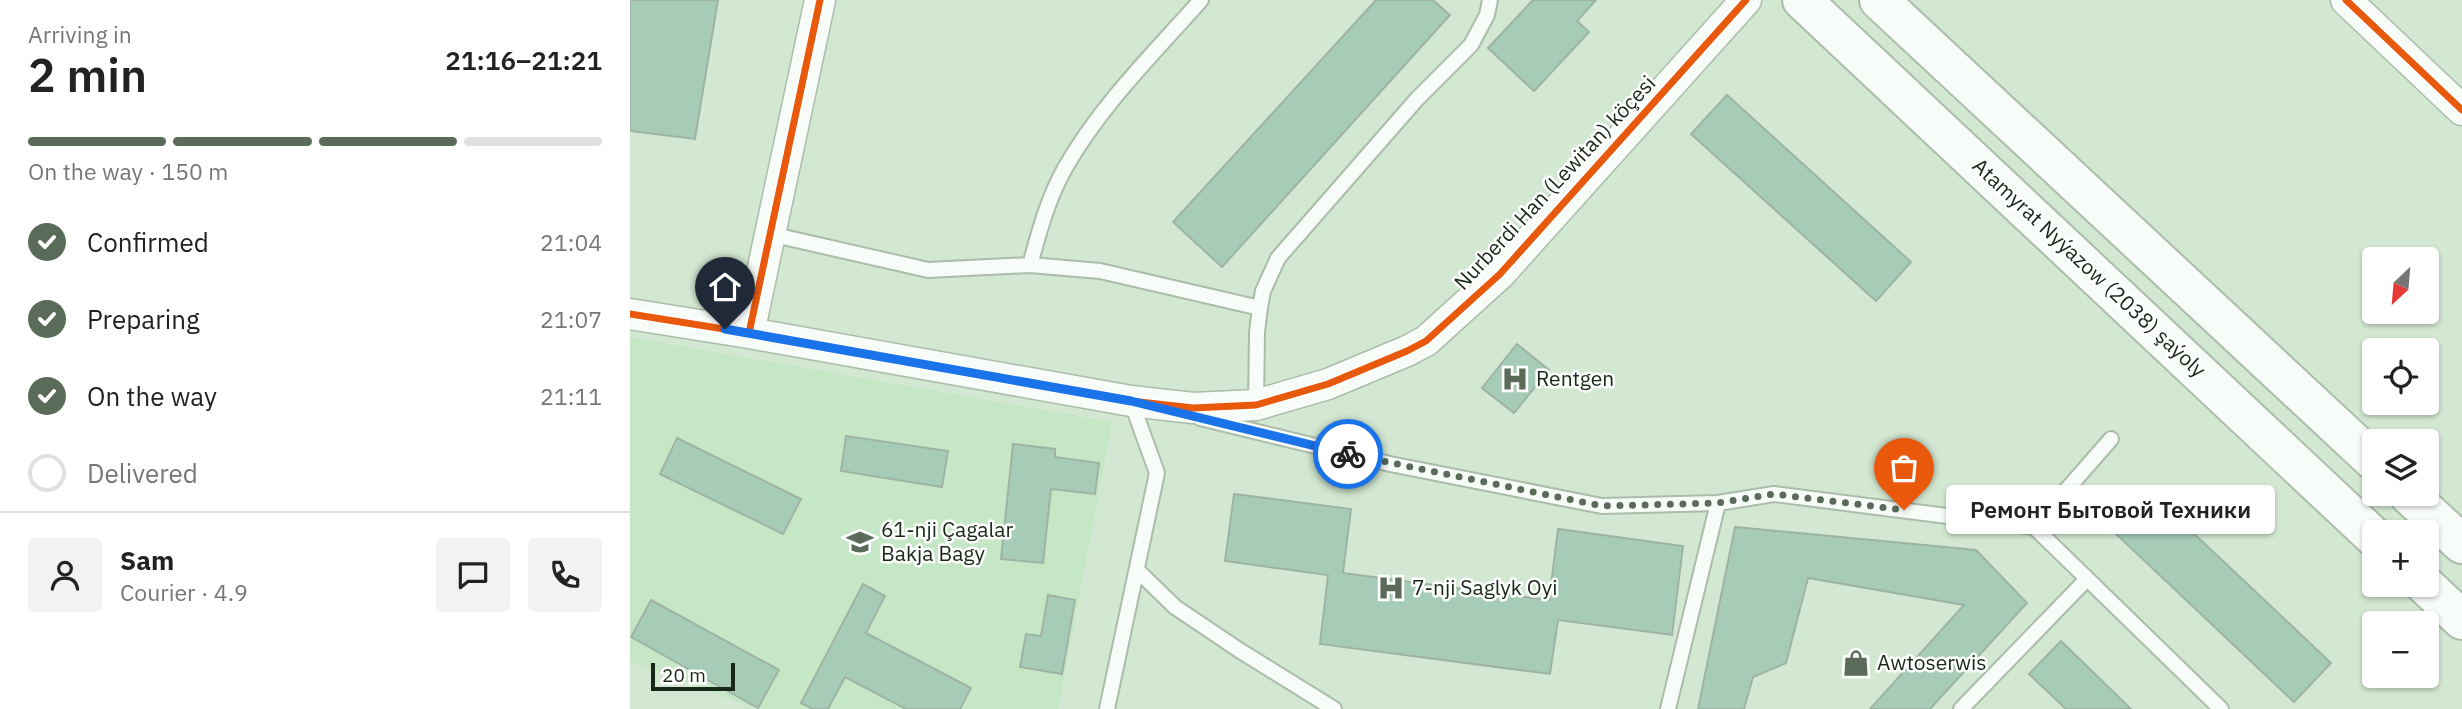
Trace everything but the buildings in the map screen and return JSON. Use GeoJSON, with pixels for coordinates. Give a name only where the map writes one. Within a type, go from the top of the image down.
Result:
{"type":"FeatureCollection","features":[{"type":"Feature","properties":{"kind":"main road","name":"Atamyrat Nyýazow (2038) şaýoly"},"geometry":{"type":"LineString","coordinates":[[1802,0],[2362,526]]}},
{"type":"Feature","properties":{"kind":"main road"},"geometry":{"type":"LineString","coordinates":[[1879,0],[2362,451]]}},
{"type":"Feature","properties":{"kind":"main road"},"geometry":{"type":"LineString","coordinates":[[2421,506],[2462,544]]}},
{"type":"Feature","properties":{"kind":"main road"},"geometry":{"type":"LineString","coordinates":[[2437,597],[2462,621]]}},
{"type":"Feature","properties":{"kind":"street"},"geometry":{"type":"LineString","coordinates":[[749,333],[820,0]]}},
{"type":"Feature","properties":{"kind":"street","name":"Nurberdi Han (Lewitan) köçesi"},"geometry":{"type":"LineString","coordinates":[[630,314],[1131,401],[1193,408],[1256,405],[1328,384],[1426,341],[1500,274],[1746,0]]}},
{"type":"Feature","properties":{"kind":"street"},"geometry":{"type":"LineString","coordinates":[[2346,0],[2462,110]]}},
{"type":"Feature","properties":{"kind":"lane"},"geometry":{"type":"LineString","coordinates":[[1030,265],[1042,221],[1065,169],[1107,106],[1201,0]]}},
{"type":"Feature","properties":{"kind":"lane"},"geometry":{"type":"LineString","coordinates":[[1256,405],[1260,308],[1263,291],[1278,258],[1417,99],[1471,45],[1487,15],[1490,0]]}},
{"type":"Feature","properties":{"kind":"lane"},"geometry":{"type":"LineString","coordinates":[[770,234],[928,270],[1030,265],[1100,271],[1260,308]]}},
{"type":"Feature","properties":{"kind":"lane"},"geometry":{"type":"LineString","coordinates":[[1131,401],[1390,464],[1602,506],[1718,503],[1774,494],[2034,527],[2221,709]]}},
{"type":"Feature","properties":{"kind":"lane"},"geometry":{"type":"LineString","coordinates":[[1107,709],[1157,473],[1131,401]]}},
{"type":"Feature","properties":{"kind":"lane"},"geometry":{"type":"LineString","coordinates":[[2034,527],[2111,439]]}},
{"type":"Feature","properties":{"kind":"lane"},"geometry":{"type":"LineString","coordinates":[[1668,709],[1718,503]]}},
{"type":"Feature","properties":{"kind":"lane"},"geometry":{"type":"LineString","coordinates":[[1137,570],[1175,607],[1335,709]]}},
{"type":"Feature","properties":{"kind":"lane"},"geometry":{"type":"LineString","coordinates":[[1966,707],[2087,579]]}},
{"type":"Feature","properties":{"kind":"shaded area","name":"61-nji Çagalar Bakja Bagy"},"geometry":{"type":"Polygon","coordinates":[[[630,337],[1112,422],[1058,709],[755,709],[630,661],[630,337]]]}},
{"type":"Feature","properties":{"kind":"cycle path"},"geometry":{"type":"LineString","coordinates":[[749,333],[820,0]]}},
{"type":"Feature","properties":{"kind":"cycle path"},"geometry":{"type":"LineString","coordinates":[[630,314],[1131,401],[1193,408],[1256,405],[1328,384],[1426,341],[1500,274],[1746,0]]}},
{"type":"Feature","properties":{"kind":"cycle path"},"geometry":{"type":"LineString","coordinates":[[2346,0],[2462,110]]}},
{"type":"Feature","properties":{"kind":"way so far"},"geometry":{"type":"LineString","coordinates":[[1348,454],[1602,506],[1718,503],[1774,494],[1904,510]]}},
{"type":"Feature","properties":{"kind":"place","name":"Rentgen"},"geometry":{"type":"Point","coordinates":[1515,379]}},
{"type":"Feature","properties":{"kind":"place","name":"Ремонт Бытовой Техники"},"geometry":{"type":"Point","coordinates":[1904,510]}},
{"type":"Feature","properties":{"kind":"place","name":"61-nji Çagalar Bakja Bagy"},"geometry":{"type":"Point","coordinates":[860,542]}},
{"type":"Feature","properties":{"kind":"place","name":"7-nji Saglyk Oyi"},"geometry":{"type":"Point","coordinates":[1391,588]}},
{"type":"Feature","properties":{"kind":"place","name":"Awtoserwis"},"geometry":{"type":"Point","coordinates":[1856,663]}},
{"type":"Feature","properties":{"kind":"route"},"geometry":{"type":"LineString","coordinates":[[725,329],[1131,401],[1348,454]]}}]}
